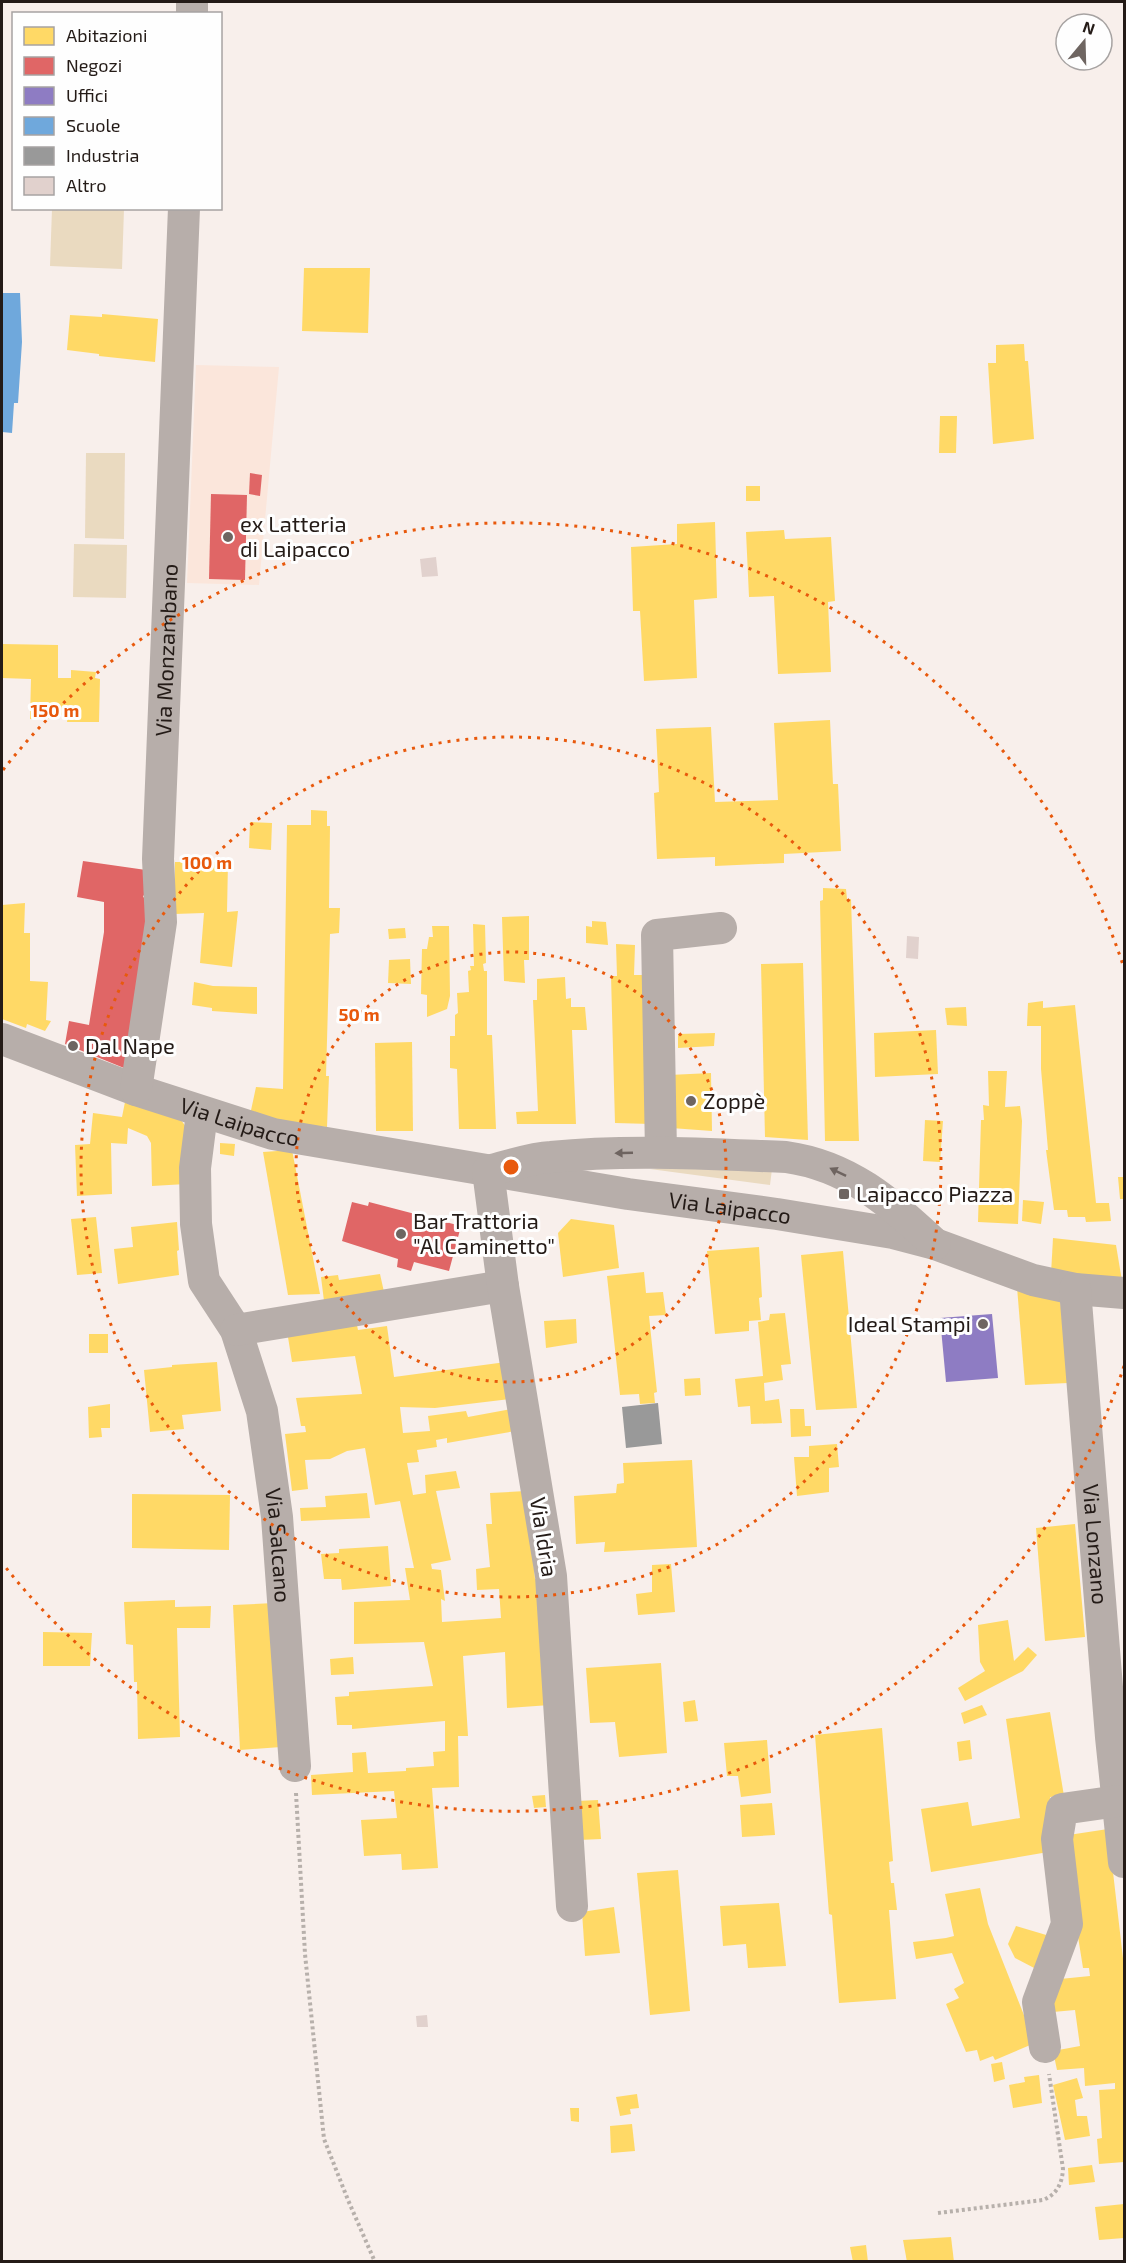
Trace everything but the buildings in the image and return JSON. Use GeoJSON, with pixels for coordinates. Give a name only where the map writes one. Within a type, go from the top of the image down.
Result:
{"type":"FeatureCollection","features":[{"type":"Feature","properties":{"kind":"street","name":"Via Monzambano"},"geometry":{"type":"LineString","coordinates":[[136,1090],[161,922],[158,859],[184,210]]}},
{"type":"Feature","properties":{"kind":"street"},"geometry":{"type":"LineString","coordinates":[[661,1152],[657,935],[721,928]]}},
{"type":"Feature","properties":{"kind":"street","name":"Via Laipacco"},"geometry":{"type":"LineString","coordinates":[[2,1039],[136,1090],[273,1134],[628,1194],[848,1225],[935,1244],[1033,1280],[1075,1289],[1125,1293]]}},
{"type":"Feature","properties":{"kind":"street","name":"Via Salcano"},"geometry":{"type":"LineString","coordinates":[[202,1113],[195,1168],[196,1224],[204,1281],[236,1330],[262,1411],[276,1517],[295,1766]]}},
{"type":"Feature","properties":{"kind":"street","name":"Via Laipacco"},"geometry":{"type":"LineString","coordinates":[[488,1171],[549,1157],[661,1152],[786,1156],[833,1169],[885,1198],[935,1244]]}},
{"type":"Feature","properties":{"kind":"street","name":"Via Idria"},"geometry":{"type":"LineString","coordinates":[[488,1171],[503,1286],[551,1576],[572,1906]]}},
{"type":"Feature","properties":{"kind":"street"},"geometry":{"type":"LineString","coordinates":[[236,1330],[503,1286]]}},
{"type":"Feature","properties":{"kind":"street","name":"Via Lonzano"},"geometry":{"type":"LineString","coordinates":[[1075,1289],[1110,1725],[1125,1862]]}},
{"type":"Feature","properties":{"kind":"street"},"geometry":{"type":"LineString","coordinates":[[1045,2047],[1038,2002],[1066,1924],[1057,1839],[1062,1809],[1118,1801]]}},
{"type":"Feature","properties":{"kind":"path"},"geometry":{"type":"LineString","coordinates":[[295,1766],[304,1954],[324,2139],[375,2262]]}},
{"type":"Feature","properties":{"kind":"path"},"geometry":{"type":"LineString","coordinates":[[938,2213],[1043,2200],[1057,2190],[1064,2169],[1045,2047]]}},
{"type":"Feature","properties":{"kind":"shaded area"},"geometry":{"type":"Polygon","coordinates":[[[52,210],[124,210],[122,269],[50,266],[52,210]]]}},
{"type":"Feature","properties":{"kind":"shaded area"},"geometry":{"type":"Polygon","coordinates":[[[196,365],[279,367],[259,585],[187,583],[196,365]]]}},
{"type":"Feature","properties":{"kind":"shaded area"},"geometry":{"type":"Polygon","coordinates":[[[86,453],[125,453],[124,539],[85,538],[86,453]]]}},
{"type":"Feature","properties":{"kind":"shaded area"},"geometry":{"type":"Polygon","coordinates":[[[74,544],[127,545],[126,598],[73,597],[74,544]]]}},
{"type":"Feature","properties":{"kind":"shaded area"},"geometry":{"type":"Polygon","coordinates":[[[692,1166],[772,1169],[770,1185],[650,1169],[692,1166]]]}},
{"type":"Feature","properties":{"kind":"place","name":"ex Latteria di Laipacco"},"geometry":{"type":"Point","coordinates":[228,537]}},
{"type":"Feature","properties":{"kind":"place","name":"Dal Nape"},"geometry":{"type":"Point","coordinates":[73,1046]}},
{"type":"Feature","properties":{"kind":"place","name":"Zoppè"},"geometry":{"type":"Point","coordinates":[691,1101]}},
{"type":"Feature","properties":{"kind":"place","name":"Laipacco Piazza"},"geometry":{"type":"Point","coordinates":[844,1194]}},
{"type":"Feature","properties":{"kind":"place","name":"Bar Trattoria \"Al Caminetto\""},"geometry":{"type":"Point","coordinates":[401,1234]}},
{"type":"Feature","properties":{"kind":"place","name":"Ideal Stampi"},"geometry":{"type":"Point","coordinates":[983,1324]}}]}
